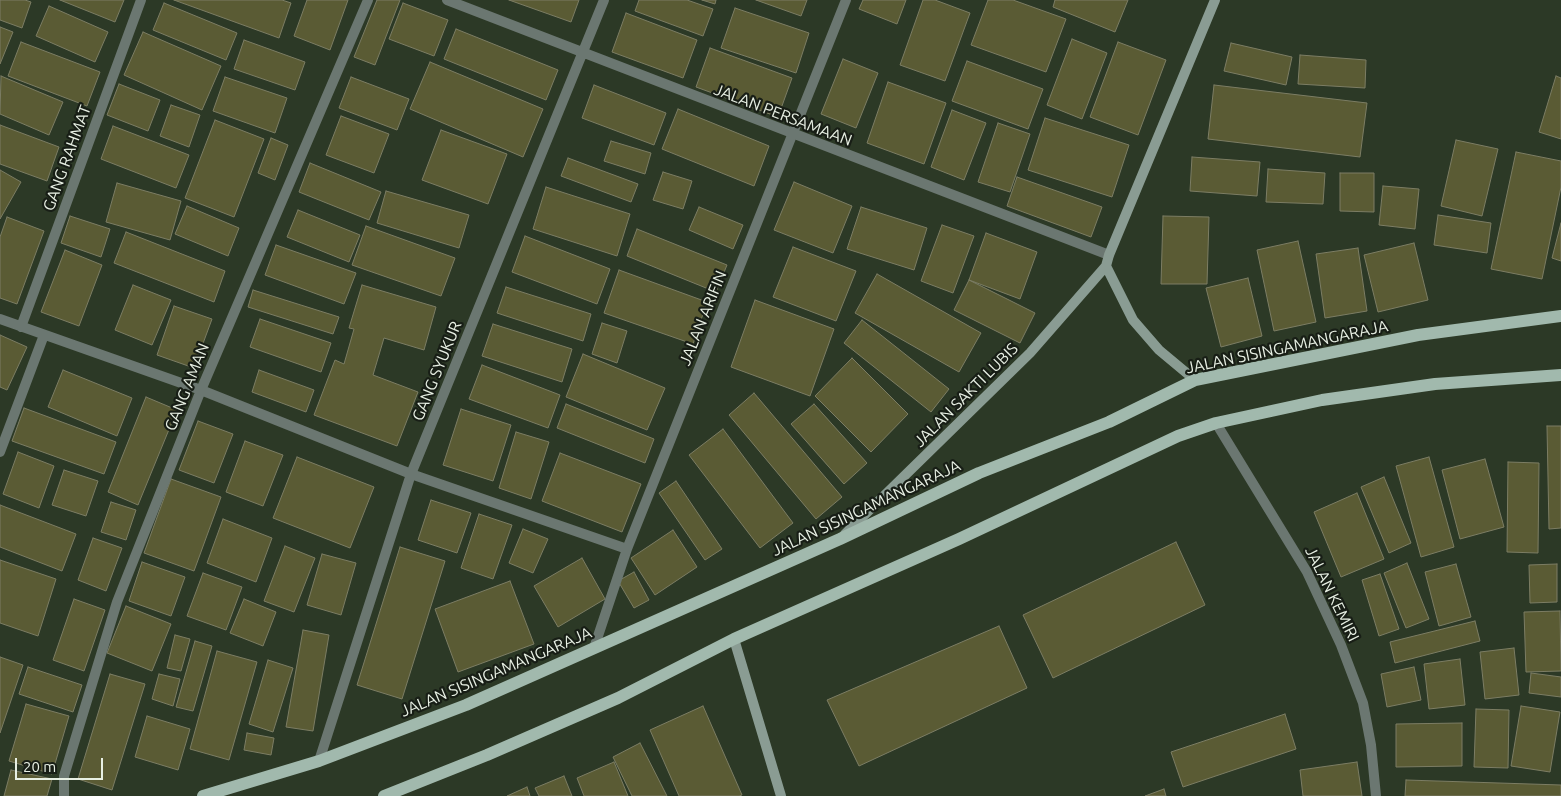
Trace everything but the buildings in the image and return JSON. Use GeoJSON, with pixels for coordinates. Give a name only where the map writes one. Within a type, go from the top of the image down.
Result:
{"type":"FeatureCollection","features":[{"type":"Feature","properties":{"kind":"main road","name":"JALAN SISINGAMANGARAJA"},"geometry":{"type":"LineString","coordinates":[[202,796],[319,761],[466,706],[840,539],[979,473],[1109,422],[1195,380],[1418,335],[1561,316]]}},
{"type":"Feature","properties":{"kind":"main road"},"geometry":{"type":"LineString","coordinates":[[384,796],[487,755],[618,698],[734,639],[967,536],[1178,436],[1216,423],[1322,400],[1426,385],[1561,375]]}},
{"type":"Feature","properties":{"kind":"street","name":"GANG RAHMAT"},"geometry":{"type":"LineString","coordinates":[[21,327],[141,0]]}},
{"type":"Feature","properties":{"kind":"street","name":"GANG AMAN"},"geometry":{"type":"LineString","coordinates":[[64,796],[64,776],[117,602],[201,390],[368,0]]}},
{"type":"Feature","properties":{"kind":"street","name":"JALAN PERSAMAAN"},"geometry":{"type":"LineString","coordinates":[[448,0],[791,134],[1109,255]]}},
{"type":"Feature","properties":{"kind":"street","name":"GANG SYUKUR"},"geometry":{"type":"LineString","coordinates":[[319,761],[411,474],[604,0]]}},
{"type":"Feature","properties":{"kind":"street","name":"JALAN ARIFIN"},"geometry":{"type":"LineString","coordinates":[[594,648],[627,549],[846,0]]}},
{"type":"Feature","properties":{"kind":"street","name":"JALAN SAKTI LUBIS"},"geometry":{"type":"LineString","coordinates":[[840,539],[1030,353],[1106,266],[1215,0]]}},
{"type":"Feature","properties":{"kind":"street"},"geometry":{"type":"LineString","coordinates":[[1106,266],[1133,320],[1159,350],[1195,380]]}},
{"type":"Feature","properties":{"kind":"street"},"geometry":{"type":"LineString","coordinates":[[0,319],[201,390],[411,474],[627,549]]}},
{"type":"Feature","properties":{"kind":"street"},"geometry":{"type":"LineString","coordinates":[[0,452],[44,335]]}},
{"type":"Feature","properties":{"kind":"street","name":"JALAN KEMIRI"},"geometry":{"type":"LineString","coordinates":[[1216,423],[1307,572],[1341,645],[1363,703],[1371,746],[1376,796]]}},
{"type":"Feature","properties":{"kind":"street"},"geometry":{"type":"LineString","coordinates":[[734,639],[781,796]]}}]}
